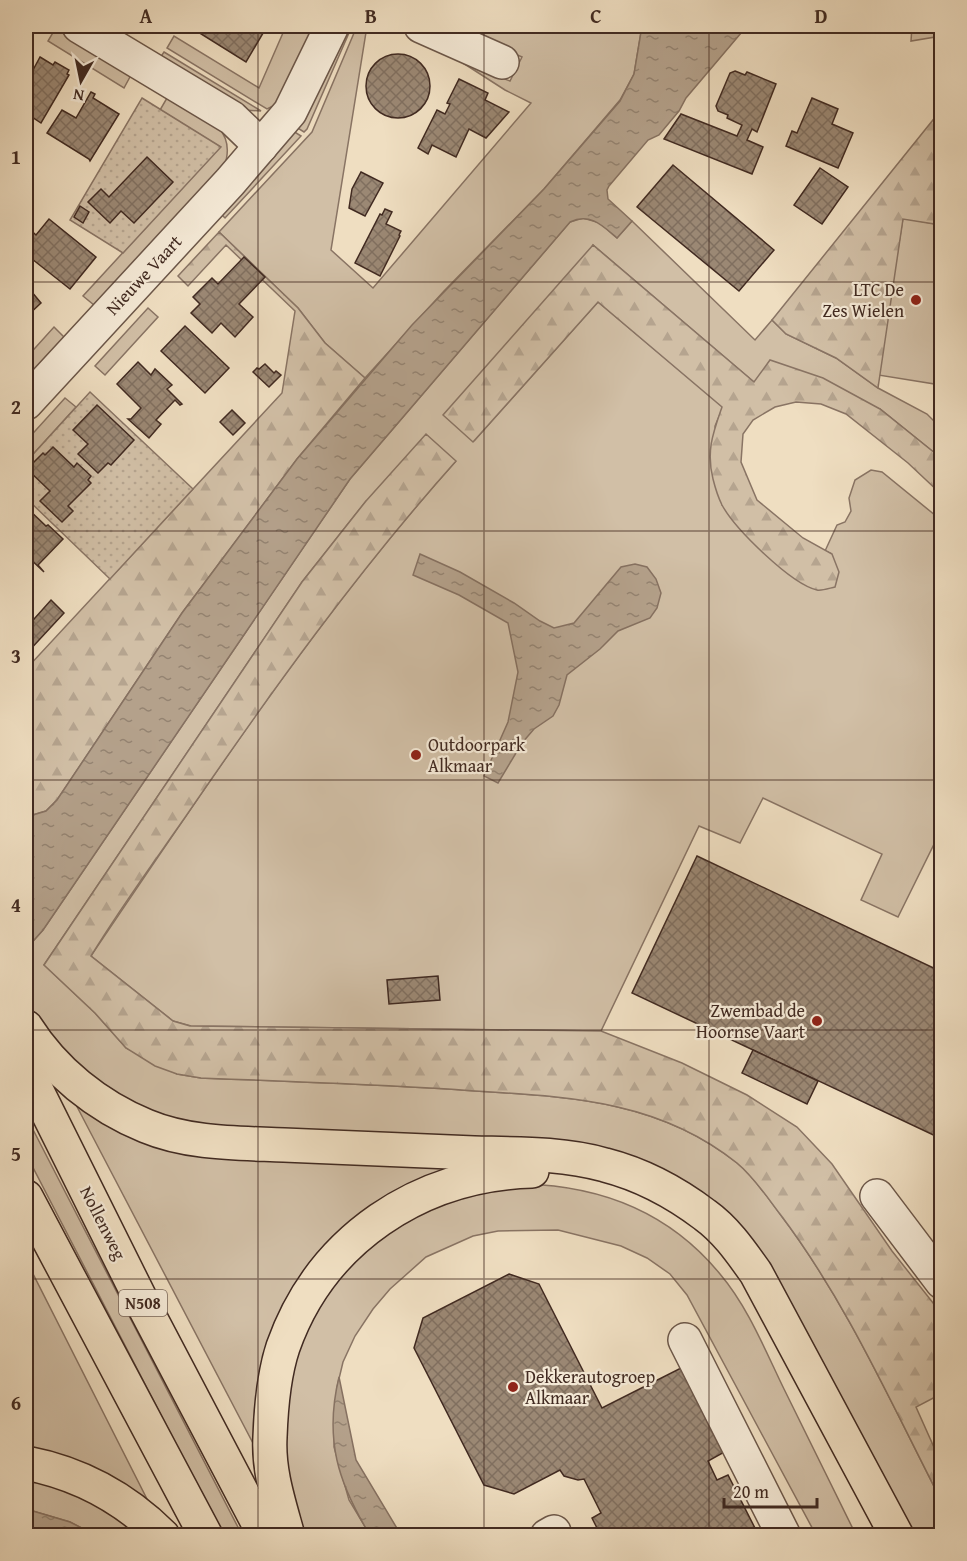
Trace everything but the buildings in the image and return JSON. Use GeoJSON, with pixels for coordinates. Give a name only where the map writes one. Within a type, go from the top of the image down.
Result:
{"type":"FeatureCollection","features":[{"type":"Feature","properties":{"kind":"highway"},"geometry":{"type":"LineString","coordinates":[[26,1027],[39,1048],[91,1097],[146,1126],[176,1135],[239,1143],[547,1155],[604,1164],[642,1178],[677,1195],[708,1216],[733,1242],[756,1273],[897,1536]]}},
{"type":"Feature","properties":{"kind":"highway","name":"Nollenweg"},"geometry":{"type":"LineString","coordinates":[[26,1069],[144,1306],[265,1536]]}},
{"type":"Feature","properties":{"kind":"highway"},"geometry":{"type":"LineString","coordinates":[[288,1536],[274,1485],[269,1438],[275,1385],[283,1349],[304,1301],[324,1271],[347,1245],[380,1218],[404,1204],[440,1188],[473,1179],[530,1171],[595,1179],[627,1190],[668,1210],[711,1246],[733,1271],[751,1299],[873,1536]]}},
{"type":"Feature","properties":{"kind":"highway","name":"N508"},"geometry":{"type":"LineString","coordinates":[[26,1197],[206,1536]]}},
{"type":"Feature","properties":{"kind":"highway"},"geometry":{"type":"LineString","coordinates":[[26,1463],[69,1474],[100,1487],[132,1508],[163,1536]]}},
{"type":"Feature","properties":{"kind":"street"},"geometry":{"type":"LineString","coordinates":[[79,26],[232,118],[261,146]]}},
{"type":"Feature","properties":{"kind":"street","name":"Nieuwe Vaart"},"geometry":{"type":"LineString","coordinates":[[26,403],[222,191],[290,112],[332,26]]}},
{"type":"Feature","properties":{"kind":"street"},"geometry":{"type":"LineString","coordinates":[[421,26],[502,62]]}},
{"type":"Feature","properties":{"kind":"street"},"geometry":{"type":"LineString","coordinates":[[877,1196],[942,1282]]}},
{"type":"Feature","properties":{"kind":"street"},"geometry":{"type":"LineString","coordinates":[[685,1340],[784,1536]]}},
{"type":"Feature","properties":{"kind":"street"},"geometry":{"type":"LineString","coordinates":[[547,1536],[554,1532],[555,1536]]}},
{"type":"Feature","properties":{"kind":"green space"},"geometry":{"type":"Polygon","coordinates":[[[286,26],[316,26],[277,104],[267,109],[167,48],[174,36],[259,88],[286,26]]]}},
{"type":"Feature","properties":{"kind":"green space"},"geometry":{"type":"Polygon","coordinates":[[[342,26],[352,26],[304,132],[296,127],[342,26]]]}},
{"type":"Feature","properties":{"kind":"green space"},"geometry":{"type":"Polygon","coordinates":[[[357,26],[367,26],[331,250],[373,288],[531,103],[505,90],[463,63],[510,81],[522,57],[449,26],[642,26],[634,74],[620,100],[544,189],[444,291],[365,378],[325,343],[298,308],[219,232],[312,132],[357,26]]]}},
{"type":"Feature","properties":{"kind":"green space"},"geometry":{"type":"Polygon","coordinates":[[[912,26],[941,26],[941,36],[911,41],[912,26]]]}},
{"type":"Feature","properties":{"kind":"green space"},"geometry":{"type":"Polygon","coordinates":[[[61,27],[129,69],[131,75],[124,88],[48,41],[55,29],[61,27]]]}},
{"type":"Feature","properties":{"kind":"green space"},"geometry":{"type":"Polygon","coordinates":[[[164,52],[261,111],[243,110],[163,62],[164,52]]]}},
{"type":"Feature","properties":{"kind":"green space"},"geometry":{"type":"Polygon","coordinates":[[[173,97],[215,123],[222,132],[227,153],[224,167],[99,305],[94,305],[83,296],[220,147],[160,110],[167,98],[173,97]]]}},
{"type":"Feature","properties":{"kind":"green space"},"geometry":{"type":"Polygon","coordinates":[[[142,98],[221,147],[123,253],[70,220],[142,98]]]}},
{"type":"Feature","properties":{"kind":"green space"},"geometry":{"type":"Polygon","coordinates":[[[941,110],[941,225],[903,219],[878,388],[836,358],[786,334],[772,320],[941,110]]]}},
{"type":"Feature","properties":{"kind":"green space"},"geometry":{"type":"Polygon","coordinates":[[[293,131],[301,136],[225,218],[219,212],[293,131]]]}},
{"type":"Feature","properties":{"kind":"green space"},"geometry":{"type":"Polygon","coordinates":[[[583,218],[600,223],[617,238],[632,221],[755,340],[772,320],[786,334],[836,358],[878,388],[927,414],[941,428],[941,458],[880,409],[754,382],[593,245],[474,441],[598,302],[723,407],[715,426],[722,505],[825,551],[837,525],[845,522],[851,511],[849,498],[855,480],[871,470],[882,472],[941,520],[941,830],[898,917],[861,900],[882,854],[763,798],[740,843],[699,826],[601,1031],[191,1026],[173,1021],[91,956],[265,702],[357,579],[456,461],[366,501],[302,582],[44,965],[95,1013],[126,1048],[177,1074],[201,1078],[417,1087],[562,1098],[635,1111],[670,1123],[704,1140],[737,1163],[755,1181],[804,1247],[847,1317],[941,1500],[941,1535],[907,1535],[806,1343],[672,1182],[210,1131],[119,1102],[53,1046],[26,1002],[26,949],[43,930],[350,479],[570,222],[583,218]]]}},
{"type":"Feature","properties":{"kind":"green space","name":"LTC De Zes Wielen"},"geometry":{"type":"Polygon","coordinates":[[[903,218],[941,225],[941,385],[878,375],[903,218]]]}},
{"type":"Feature","properties":{"kind":"green space"},"geometry":{"type":"Polygon","coordinates":[[[219,232],[298,308],[325,343],[365,378],[297,459],[182,613],[57,800],[46,811],[26,817],[26,665],[28,667],[282,393],[295,311],[226,245],[188,286],[178,276],[219,232]]]}},
{"type":"Feature","properties":{"kind":"green space"},"geometry":{"type":"Polygon","coordinates":[[[593,245],[754,382],[770,360],[823,378],[880,409],[941,458],[941,494],[908,463],[846,414],[821,404],[796,402],[775,407],[753,420],[743,434],[741,462],[757,500],[803,538],[832,554],[839,572],[835,587],[817,590],[806,586],[779,567],[751,541],[721,502],[713,479],[710,451],[722,407],[598,302],[473,442],[443,415],[593,245]]]}},
{"type":"Feature","properties":{"kind":"green space"},"geometry":{"type":"Polygon","coordinates":[[[148,308],[158,317],[105,375],[95,366],[148,308]]]}},
{"type":"Feature","properties":{"kind":"green space"},"geometry":{"type":"Polygon","coordinates":[[[54,327],[64,337],[64,343],[26,385],[26,358],[54,327]]]}},
{"type":"Feature","properties":{"kind":"green space"},"geometry":{"type":"Polygon","coordinates":[[[90,392],[193,489],[110,579],[26,498],[26,462],[90,392]]]}},
{"type":"Feature","properties":{"kind":"green space"},"geometry":{"type":"Polygon","coordinates":[[[65,398],[76,407],[26,462],[26,441],[65,398]]]}},
{"type":"Feature","properties":{"kind":"green space"},"geometry":{"type":"Polygon","coordinates":[[[426,434],[456,461],[419,503],[315,634],[137,885],[91,956],[173,1021],[190,1026],[601,1031],[682,1063],[747,1095],[797,1127],[832,1164],[892,1251],[941,1313],[941,1394],[916,1407],[941,1463],[941,1500],[867,1353],[804,1247],[749,1174],[704,1140],[670,1123],[635,1111],[562,1098],[417,1087],[201,1078],[177,1074],[155,1066],[126,1048],[95,1013],[44,965],[302,582],[366,501],[426,434]]]}},
{"type":"Feature","properties":{"kind":"green space"},"geometry":{"type":"Polygon","coordinates":[[[74,1101],[115,1127],[471,1165],[334,1243],[255,1447],[74,1101]]]}},
{"type":"Feature","properties":{"kind":"green space"},"geometry":{"type":"Polygon","coordinates":[[[26,1116],[242,1535],[223,1535],[26,1154],[26,1116]]]}},
{"type":"Feature","properties":{"kind":"green space"},"geometry":{"type":"Polygon","coordinates":[[[524,1184],[580,1190],[632,1207],[679,1234],[720,1274],[748,1315],[856,1535],[816,1535],[687,1295],[670,1274],[647,1258],[621,1246],[558,1230],[498,1231],[473,1236],[426,1257],[390,1289],[373,1309],[355,1336],[343,1362],[337,1387],[334,1447],[349,1500],[370,1535],[300,1536],[282,1463],[294,1350],[328,1288],[388,1228],[440,1201],[524,1184]]]}},
{"type":"Feature","properties":{"kind":"green space"},"geometry":{"type":"Polygon","coordinates":[[[26,1260],[150,1505],[26,1451],[26,1260]]]}},
{"type":"Feature","properties":{"kind":"green space"},"geometry":{"type":"Polygon","coordinates":[[[26,1475],[66,1488],[151,1535],[95,1535],[70,1522],[26,1509],[26,1475]]]}},
{"type":"Feature","properties":{"kind":"water"},"geometry":{"type":"Polygon","coordinates":[[[642,26],[747,26],[686,98],[679,111],[659,135],[648,140],[609,186],[608,199],[632,221],[617,238],[596,222],[577,219],[570,222],[350,479],[43,930],[26,949],[26,817],[46,811],[57,800],[182,613],[297,459],[412,325],[544,189],[620,101],[634,74],[642,26]]]}},
{"type":"Feature","properties":{"kind":"water"},"geometry":{"type":"Polygon","coordinates":[[[420,554],[460,572],[554,628],[574,623],[621,567],[635,564],[647,567],[656,579],[661,593],[657,608],[650,618],[618,631],[600,649],[567,675],[559,705],[553,716],[534,729],[522,743],[498,783],[484,776],[508,722],[518,672],[508,623],[459,595],[413,575],[420,554]]]}},
{"type":"Feature","properties":{"kind":"water"},"geometry":{"type":"Polygon","coordinates":[[[339,1377],[356,1460],[401,1535],[370,1535],[342,1479],[334,1441],[333,1421],[339,1377]]]}},
{"type":"Feature","properties":{"kind":"water"},"geometry":{"type":"Polygon","coordinates":[[[26,1509],[70,1522],[95,1535],[26,1535],[26,1509]]]}},
{"type":"Feature","properties":{"kind":"place","name":"LTC De Zes Wielen"},"geometry":{"type":"Point","coordinates":[916,300]}},
{"type":"Feature","properties":{"kind":"place","name":"Outdoorpark Alkmaar"},"geometry":{"type":"Point","coordinates":[416,755]}},
{"type":"Feature","properties":{"kind":"place","name":"Zwembad de Hoornse Vaart"},"geometry":{"type":"Point","coordinates":[817,1021]}},
{"type":"Feature","properties":{"kind":"place","name":"Dekkerautogroep Alkmaar"},"geometry":{"type":"Point","coordinates":[513,1387]}}]}
